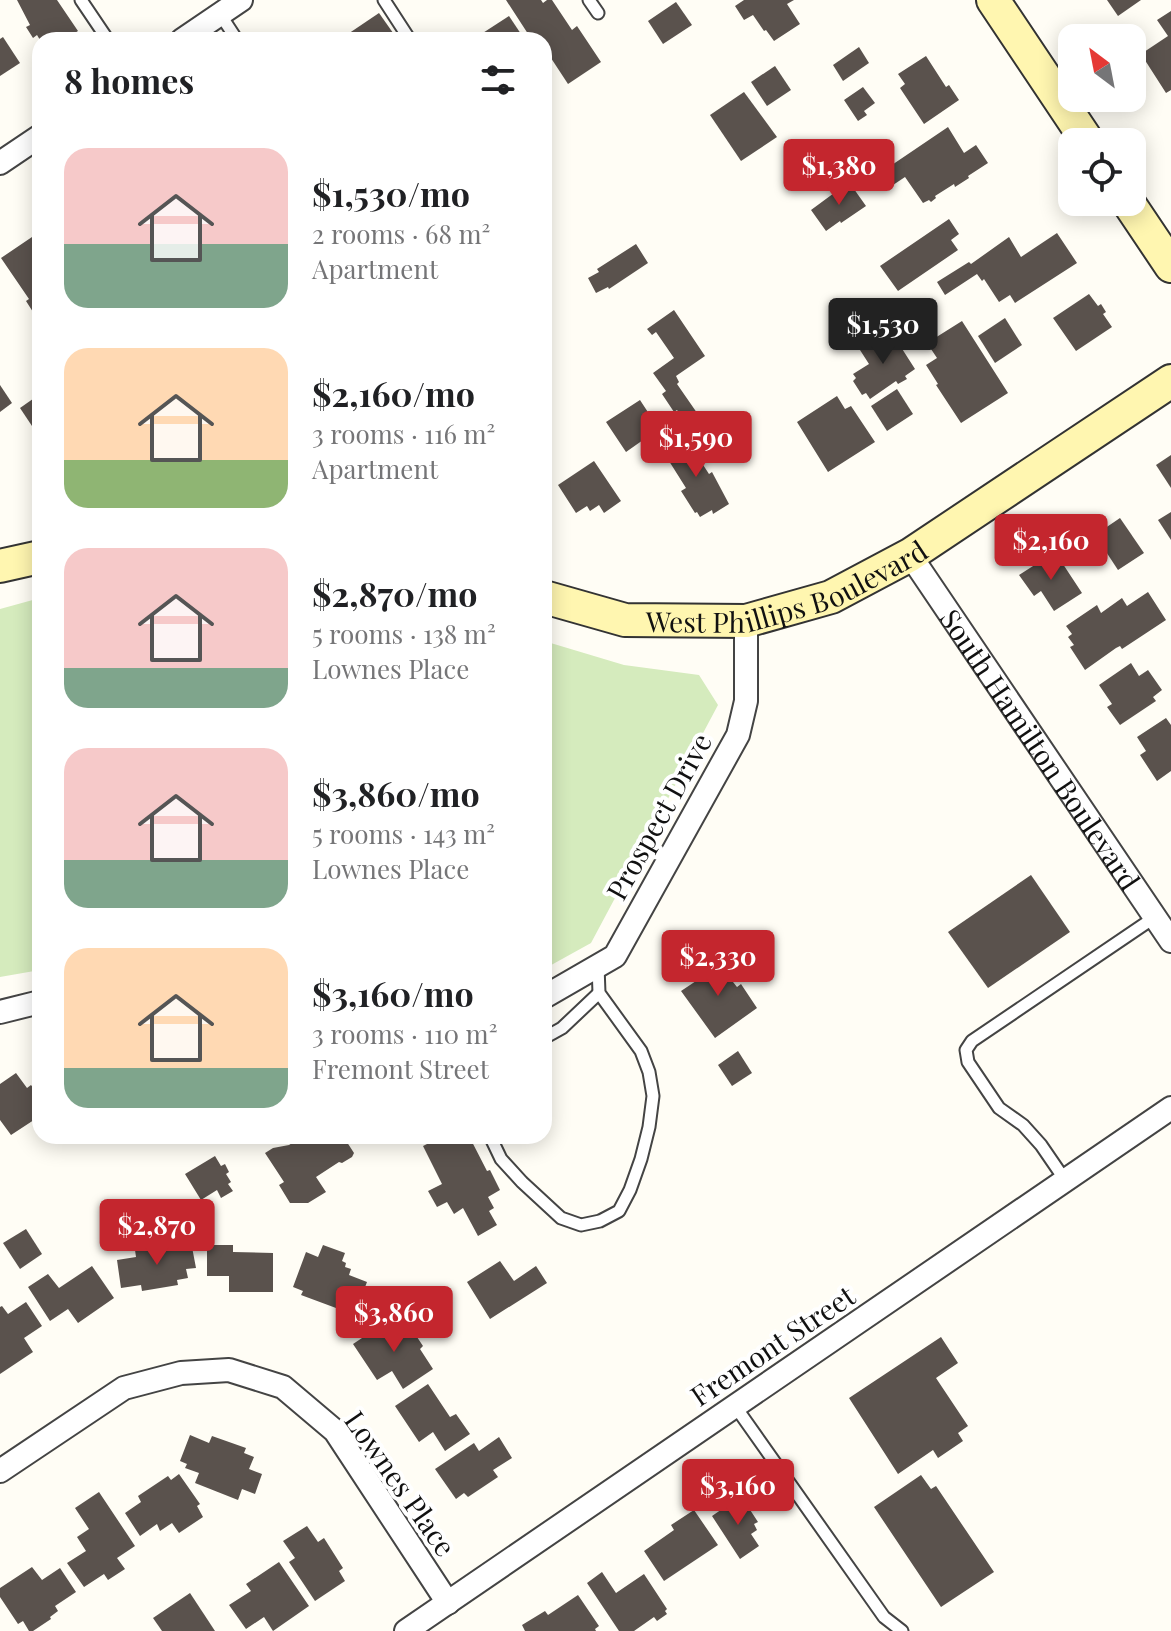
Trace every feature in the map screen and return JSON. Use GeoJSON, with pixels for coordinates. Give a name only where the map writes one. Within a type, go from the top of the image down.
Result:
{"type":"FeatureCollection","features":[{"type":"Feature","properties":{"kind":"street"},"geometry":{"type":"LineString","coordinates":[[194,32],[241,0]]}},
{"type":"Feature","properties":{"kind":"street"},"geometry":{"type":"LineString","coordinates":[[993,0],[1079,128]]}},
{"type":"Feature","properties":{"kind":"street"},"geometry":{"type":"LineString","coordinates":[[0,163],[32,141]]}},
{"type":"Feature","properties":{"kind":"street"},"geometry":{"type":"LineString","coordinates":[[1137,216],[1171,266]]}},
{"type":"Feature","properties":{"kind":"street","name":"West Phillips Boulevard"},"geometry":{"type":"LineString","coordinates":[[552,599],[625,620],[746,621],[831,597],[910,555],[1171,381]]}},
{"type":"Feature","properties":{"kind":"street","name":"South Hamilton Boulevard"},"geometry":{"type":"LineString","coordinates":[[910,555],[1171,941]]}},
{"type":"Feature","properties":{"kind":"street"},"geometry":{"type":"LineString","coordinates":[[0,566],[32,559]]}},
{"type":"Feature","properties":{"kind":"street","name":"Prospect Drive"},"geometry":{"type":"LineString","coordinates":[[552,992],[615,956],[738,735],[746,701],[746,621]]}},
{"type":"Feature","properties":{"kind":"street"},"geometry":{"type":"LineString","coordinates":[[0,1012],[32,1004]]}},
{"type":"Feature","properties":{"kind":"street","name":"Fremont Street"},"geometry":{"type":"LineString","coordinates":[[406,1631],[1171,1108]]}},
{"type":"Feature","properties":{"kind":"street","name":"Lownes Place"},"geometry":{"type":"LineString","coordinates":[[0,1471],[124,1388],[181,1373],[229,1370],[283,1387],[335,1431],[448,1603]]}},
{"type":"Feature","properties":{"kind":"lane"},"geometry":{"type":"LineString","coordinates":[[81,0],[103,32]]}},
{"type":"Feature","properties":{"kind":"lane"},"geometry":{"type":"LineString","coordinates":[[384,0],[405,32]]}},
{"type":"Feature","properties":{"kind":"lane"},"geometry":{"type":"LineString","coordinates":[[589,0],[598,13]]}},
{"type":"Feature","properties":{"kind":"lane"},"geometry":{"type":"LineString","coordinates":[[220,14],[232,32]]}},
{"type":"Feature","properties":{"kind":"lane"},"geometry":{"type":"LineString","coordinates":[[1065,1180],[1023,1125],[999,1108],[968,1062],[966,1050],[972,1041],[1155,917]]}},
{"type":"Feature","properties":{"kind":"lane"},"geometry":{"type":"LineString","coordinates":[[494,1144],[501,1159],[561,1218],[581,1225],[600,1221],[619,1211],[641,1159],[653,1096],[641,1051],[599,993],[598,966]]}},
{"type":"Feature","properties":{"kind":"lane"},"geometry":{"type":"LineString","coordinates":[[552,1034],[599,993]]}},
{"type":"Feature","properties":{"kind":"lane"},"geometry":{"type":"LineString","coordinates":[[735,1406],[884,1617],[902,1631]]}},
{"type":"Feature","properties":{"kind":"green space"},"geometry":{"type":"Polygon","coordinates":[[[32,600],[32,971],[0,977],[0,609],[32,600]]]}},
{"type":"Feature","properties":{"kind":"green space"},"geometry":{"type":"Polygon","coordinates":[[[552,643],[624,665],[699,675],[718,705],[591,943],[552,965],[552,643]]]}},
{"type":"Feature","properties":{"kind":"building"},"geometry":{"type":"Polygon","coordinates":[[[17,0],[57,0],[78,31],[32,32],[32,36],[26,27],[30,25],[17,0]]]}},
{"type":"Feature","properties":{"kind":"building"},"geometry":{"type":"Polygon","coordinates":[[[506,0],[541,0],[543,3],[552,0],[572,30],[577,26],[601,62],[568,84],[552,60],[552,32],[527,32],[506,0]]]}},
{"type":"Feature","properties":{"kind":"building"},"geometry":{"type":"Polygon","coordinates":[[[744,0],[794,0],[787,4],[800,24],[774,41],[753,15],[744,20],[735,6],[744,0]]]}},
{"type":"Feature","properties":{"kind":"building"},"geometry":{"type":"Polygon","coordinates":[[[1107,0],[1141,0],[1118,16],[1107,0]]]}},
{"type":"Feature","properties":{"kind":"building"},"geometry":{"type":"Polygon","coordinates":[[[676,2],[692,25],[663,44],[648,21],[676,2]]]}},
{"type":"Feature","properties":{"kind":"building"},"geometry":{"type":"Polygon","coordinates":[[[1171,11],[1171,90],[1166,93],[1146,62],[1146,51],[1168,36],[1157,20],[1171,11]]]}},
{"type":"Feature","properties":{"kind":"building"},"geometry":{"type":"Polygon","coordinates":[[[379,13],[392,32],[351,32],[379,13]]]}},
{"type":"Feature","properties":{"kind":"building"},"geometry":{"type":"Polygon","coordinates":[[[509,16],[520,32],[484,32],[509,16]]]}},
{"type":"Feature","properties":{"kind":"building"},"geometry":{"type":"Polygon","coordinates":[[[3,37],[20,63],[0,76],[0,39],[3,37]]]}},
{"type":"Feature","properties":{"kind":"building"},"geometry":{"type":"Polygon","coordinates":[[[859,47],[869,63],[843,81],[833,65],[859,47]]]}},
{"type":"Feature","properties":{"kind":"building"},"geometry":{"type":"Polygon","coordinates":[[[926,56],[946,87],[949,85],[959,100],[924,124],[900,88],[905,84],[898,74],[926,56]]]}},
{"type":"Feature","properties":{"kind":"building"},"geometry":{"type":"Polygon","coordinates":[[[775,66],[791,90],[767,106],[751,82],[775,66]]]}},
{"type":"Feature","properties":{"kind":"building"},"geometry":{"type":"Polygon","coordinates":[[[863,87],[875,103],[864,111],[867,115],[858,121],[844,100],[863,87]]]}},
{"type":"Feature","properties":{"kind":"building"},"geometry":{"type":"Polygon","coordinates":[[[744,92],[777,137],[741,161],[710,115],[744,92]]]}},
{"type":"Feature","properties":{"kind":"building"},"geometry":{"type":"Polygon","coordinates":[[[948,127],[964,153],[976,145],[988,163],[955,187],[954,184],[935,196],[931,202],[923,203],[905,177],[890,187],[880,173],[948,127]]]}},
{"type":"Feature","properties":{"kind":"building"},"geometry":{"type":"Polygon","coordinates":[[[849,182],[866,206],[826,231],[811,210],[849,182]]]}},
{"type":"Feature","properties":{"kind":"building"},"geometry":{"type":"Polygon","coordinates":[[[949,219],[959,234],[951,240],[958,250],[898,291],[880,266],[949,219]]]}},
{"type":"Feature","properties":{"kind":"building"},"geometry":{"type":"Polygon","coordinates":[[[1057,233],[1077,263],[1015,303],[1010,295],[999,302],[984,279],[982,281],[977,274],[945,295],[937,282],[969,262],[971,264],[1009,237],[1021,257],[1057,233]]]}},
{"type":"Feature","properties":{"kind":"building"},"geometry":{"type":"Polygon","coordinates":[[[32,237],[32,310],[26,301],[29,299],[1,258],[32,237]]]}},
{"type":"Feature","properties":{"kind":"building"},"geometry":{"type":"Polygon","coordinates":[[[636,244],[648,263],[609,289],[596,293],[588,278],[636,244]]]}},
{"type":"Feature","properties":{"kind":"building"},"geometry":{"type":"Polygon","coordinates":[[[1089,294],[1098,306],[1101,304],[1106,312],[1103,314],[1112,327],[1076,351],[1053,318],[1089,294]]]}},
{"type":"Feature","properties":{"kind":"building"},"geometry":{"type":"Polygon","coordinates":[[[674,310],[705,356],[676,376],[677,384],[704,423],[714,417],[726,435],[705,450],[677,410],[674,412],[662,394],[666,391],[653,373],[674,358],[656,332],[652,335],[647,329],[674,310]]]}},
{"type":"Feature","properties":{"kind":"building"},"geometry":{"type":"Polygon","coordinates":[[[1005,318],[1022,345],[995,363],[978,336],[1005,318]]]}},
{"type":"Feature","properties":{"kind":"building"},"geometry":{"type":"Polygon","coordinates":[[[962,321],[1008,393],[961,423],[926,365],[937,358],[927,343],[962,321]]]}},
{"type":"Feature","properties":{"kind":"building"},"geometry":{"type":"Polygon","coordinates":[[[890,330],[915,369],[905,376],[907,379],[898,384],[896,381],[870,399],[866,393],[862,395],[853,381],[856,378],[853,374],[869,364],[860,350],[890,330]]]}},
{"type":"Feature","properties":{"kind":"building"},"geometry":{"type":"Polygon","coordinates":[[[0,385],[12,403],[0,412],[0,385]]]}},
{"type":"Feature","properties":{"kind":"building"},"geometry":{"type":"Polygon","coordinates":[[[897,389],[913,414],[887,431],[871,406],[897,389]]]}},
{"type":"Feature","properties":{"kind":"building"},"geometry":{"type":"Polygon","coordinates":[[[837,396],[845,409],[851,406],[875,442],[828,472],[797,422],[837,396]]]}},
{"type":"Feature","properties":{"kind":"building"},"geometry":{"type":"Polygon","coordinates":[[[32,400],[32,426],[20,408],[32,400]]]}},
{"type":"Feature","properties":{"kind":"building"},"geometry":{"type":"Polygon","coordinates":[[[640,400],[657,426],[651,431],[653,433],[626,452],[606,422],[640,400]]]}},
{"type":"Feature","properties":{"kind":"building"},"geometry":{"type":"Polygon","coordinates":[[[683,434],[709,474],[712,472],[729,504],[713,514],[712,510],[700,517],[695,513],[681,491],[686,488],[669,461],[674,458],[666,444],[683,434]]]}},
{"type":"Feature","properties":{"kind":"building"},"geometry":{"type":"Polygon","coordinates":[[[1171,455],[1171,488],[1156,465],[1171,455]]]}},
{"type":"Feature","properties":{"kind":"building"},"geometry":{"type":"Polygon","coordinates":[[[594,461],[621,501],[604,513],[599,505],[590,511],[587,506],[576,513],[558,485],[594,461]]]}},
{"type":"Feature","properties":{"kind":"building"},"geometry":{"type":"Polygon","coordinates":[[[1171,512],[1171,540],[1158,520],[1171,512]]]}},
{"type":"Feature","properties":{"kind":"building"},"geometry":{"type":"Polygon","coordinates":[[[1120,518],[1144,553],[1118,570],[1095,535],[1120,518]]]}},
{"type":"Feature","properties":{"kind":"building"},"geometry":{"type":"Polygon","coordinates":[[[1055,552],[1082,593],[1054,611],[1041,591],[1034,596],[1019,575],[1055,552]]]}},
{"type":"Feature","properties":{"kind":"building"},"geometry":{"type":"Polygon","coordinates":[[[1148,592],[1166,620],[1122,649],[1120,646],[1116,648],[1085,670],[1070,647],[1074,645],[1068,637],[1072,634],[1066,626],[1097,605],[1101,613],[1122,598],[1127,606],[1148,592]]]}},
{"type":"Feature","properties":{"kind":"building"},"geometry":{"type":"Polygon","coordinates":[[[1131,663],[1139,676],[1148,670],[1162,690],[1153,697],[1156,701],[1120,725],[1107,707],[1112,704],[1099,685],[1131,663]]]}},
{"type":"Feature","properties":{"kind":"building"},"geometry":{"type":"Polygon","coordinates":[[[1166,718],[1171,725],[1171,771],[1157,781],[1140,755],[1146,751],[1137,737],[1166,718]]]}},
{"type":"Feature","properties":{"kind":"building"},"geometry":{"type":"Polygon","coordinates":[[[1031,875],[1070,932],[988,988],[948,932],[1031,875]]]}},
{"type":"Feature","properties":{"kind":"building"},"geometry":{"type":"Polygon","coordinates":[[[724,960],[737,979],[733,982],[737,987],[741,984],[757,1008],[715,1038],[681,991],[696,981],[690,973],[705,964],[710,970],[724,960]]]}},
{"type":"Feature","properties":{"kind":"building"},"geometry":{"type":"Polygon","coordinates":[[[738,1051],[752,1073],[732,1086],[718,1065],[738,1051]]]}},
{"type":"Feature","properties":{"kind":"building"},"geometry":{"type":"Polygon","coordinates":[[[16,1073],[27,1088],[32,1086],[32,1121],[11,1135],[0,1120],[0,1084],[16,1073]]]}},
{"type":"Feature","properties":{"kind":"building"},"geometry":{"type":"Polygon","coordinates":[[[348,1144],[354,1153],[316,1177],[326,1192],[308,1203],[290,1203],[279,1185],[284,1182],[265,1153],[289,1145],[348,1144]]]}},
{"type":"Feature","properties":{"kind":"building"},"geometry":{"type":"Polygon","coordinates":[[[473,1144],[500,1190],[488,1197],[494,1208],[489,1211],[497,1225],[478,1236],[463,1208],[454,1214],[447,1202],[437,1207],[428,1191],[442,1184],[423,1146],[473,1144]]]}},
{"type":"Feature","properties":{"kind":"building"},"geometry":{"type":"Polygon","coordinates":[[[215,1156],[221,1166],[225,1164],[231,1182],[228,1184],[233,1191],[221,1198],[217,1190],[201,1200],[185,1174],[215,1156]]]}},
{"type":"Feature","properties":{"kind":"building"},"geometry":{"type":"Polygon","coordinates":[[[26,1229],[42,1254],[20,1269],[3,1243],[26,1229]]]}},
{"type":"Feature","properties":{"kind":"building"},"geometry":{"type":"Polygon","coordinates":[[[182,1242],[183,1249],[192,1247],[196,1268],[186,1269],[188,1278],[177,1280],[178,1285],[142,1291],[141,1285],[121,1288],[117,1260],[136,1257],[135,1250],[182,1242]]]}},
{"type":"Feature","properties":{"kind":"building"},"geometry":{"type":"Polygon","coordinates":[[[207,1245],[233,1245],[233,1252],[273,1253],[273,1292],[229,1292],[229,1276],[207,1276],[207,1245]]]}},
{"type":"Feature","properties":{"kind":"building"},"geometry":{"type":"Polygon","coordinates":[[[323,1245],[345,1253],[342,1261],[346,1263],[345,1267],[351,1269],[349,1275],[367,1282],[357,1308],[338,1301],[336,1308],[301,1295],[303,1291],[293,1287],[306,1252],[318,1257],[323,1245]]]}},
{"type":"Feature","properties":{"kind":"building"},"geometry":{"type":"Polygon","coordinates":[[[500,1261],[514,1281],[536,1266],[547,1283],[490,1319],[467,1282],[500,1261]]]}},
{"type":"Feature","properties":{"kind":"building"},"geometry":{"type":"Polygon","coordinates":[[[92,1266],[114,1298],[78,1323],[68,1309],[50,1321],[28,1287],[48,1274],[59,1288],[92,1266]]]}},
{"type":"Feature","properties":{"kind":"building"},"geometry":{"type":"Polygon","coordinates":[[[26,1302],[42,1326],[24,1338],[33,1352],[0,1374],[0,1307],[8,1314],[26,1302]]]}},
{"type":"Feature","properties":{"kind":"building"},"geometry":{"type":"Polygon","coordinates":[[[386,1322],[395,1335],[409,1325],[433,1369],[403,1389],[392,1371],[377,1380],[353,1344],[386,1322]]]}},
{"type":"Feature","properties":{"kind":"building"},"geometry":{"type":"Polygon","coordinates":[[[941,1337],[958,1363],[936,1378],[968,1426],[958,1433],[963,1441],[938,1458],[933,1450],[898,1474],[849,1398],[941,1337]]]}},
{"type":"Feature","properties":{"kind":"building"},"geometry":{"type":"Polygon","coordinates":[[[428,1384],[450,1417],[456,1414],[470,1434],[445,1451],[433,1432],[419,1442],[395,1406],[428,1384]]]}},
{"type":"Feature","properties":{"kind":"building"},"geometry":{"type":"Polygon","coordinates":[[[190,1435],[209,1443],[212,1436],[246,1448],[244,1453],[254,1457],[249,1469],[262,1474],[255,1494],[242,1489],[238,1500],[195,1483],[199,1473],[185,1468],[187,1464],[180,1461],[190,1435]]]}},
{"type":"Feature","properties":{"kind":"building"},"geometry":{"type":"Polygon","coordinates":[[[499,1437],[512,1458],[493,1470],[498,1477],[468,1497],[464,1493],[456,1499],[435,1469],[474,1443],[479,1451],[499,1437]]]}},
{"type":"Feature","properties":{"kind":"building"},"geometry":{"type":"Polygon","coordinates":[[[179,1474],[200,1504],[197,1506],[203,1517],[179,1533],[172,1523],[160,1531],[157,1524],[140,1536],[125,1513],[141,1502],[138,1496],[168,1476],[171,1480],[179,1474]]]}},
{"type":"Feature","properties":{"kind":"building"},"geometry":{"type":"Polygon","coordinates":[[[921,1475],[931,1489],[936,1486],[994,1572],[941,1607],[874,1507],[921,1475]]]}},
{"type":"Feature","properties":{"kind":"building"},"geometry":{"type":"Polygon","coordinates":[[[99,1492],[135,1546],[117,1558],[125,1569],[108,1580],[104,1574],[84,1587],[67,1563],[86,1551],[77,1537],[89,1529],[75,1508],[99,1492]]]}},
{"type":"Feature","properties":{"kind":"building"},"geometry":{"type":"Polygon","coordinates":[[[741,1496],[758,1522],[754,1524],[757,1530],[751,1534],[759,1546],[740,1559],[712,1516],[741,1496]]]}},
{"type":"Feature","properties":{"kind":"building"},"geometry":{"type":"Polygon","coordinates":[[[694,1510],[718,1545],[664,1581],[644,1551],[674,1530],[671,1525],[694,1510]]]}},
{"type":"Feature","properties":{"kind":"building"},"geometry":{"type":"Polygon","coordinates":[[[307,1526],[318,1542],[324,1538],[343,1568],[339,1571],[345,1581],[315,1601],[289,1562],[295,1558],[283,1541],[307,1526]]]}},
{"type":"Feature","properties":{"kind":"building"},"geometry":{"type":"Polygon","coordinates":[[[279,1562],[309,1606],[273,1631],[264,1617],[246,1629],[229,1605],[251,1591],[246,1584],[279,1562]]]}},
{"type":"Feature","properties":{"kind":"building"},"geometry":{"type":"Polygon","coordinates":[[[32,1567],[42,1580],[60,1568],[76,1592],[55,1606],[58,1611],[51,1619],[29,1631],[23,1621],[18,1624],[0,1597],[0,1588],[32,1567]]]}},
{"type":"Feature","properties":{"kind":"building"},"geometry":{"type":"Polygon","coordinates":[[[602,1572],[616,1593],[644,1574],[667,1609],[667,1614],[657,1621],[654,1617],[634,1631],[619,1631],[587,1583],[602,1572]]]}},
{"type":"Feature","properties":{"kind":"building"},"geometry":{"type":"Polygon","coordinates":[[[190,1593],[215,1631],[162,1631],[153,1618],[190,1593]]]}},
{"type":"Feature","properties":{"kind":"building"},"geometry":{"type":"Polygon","coordinates":[[[578,1595],[599,1626],[596,1631],[525,1631],[522,1625],[545,1611],[548,1615],[578,1595]]]}}]}
